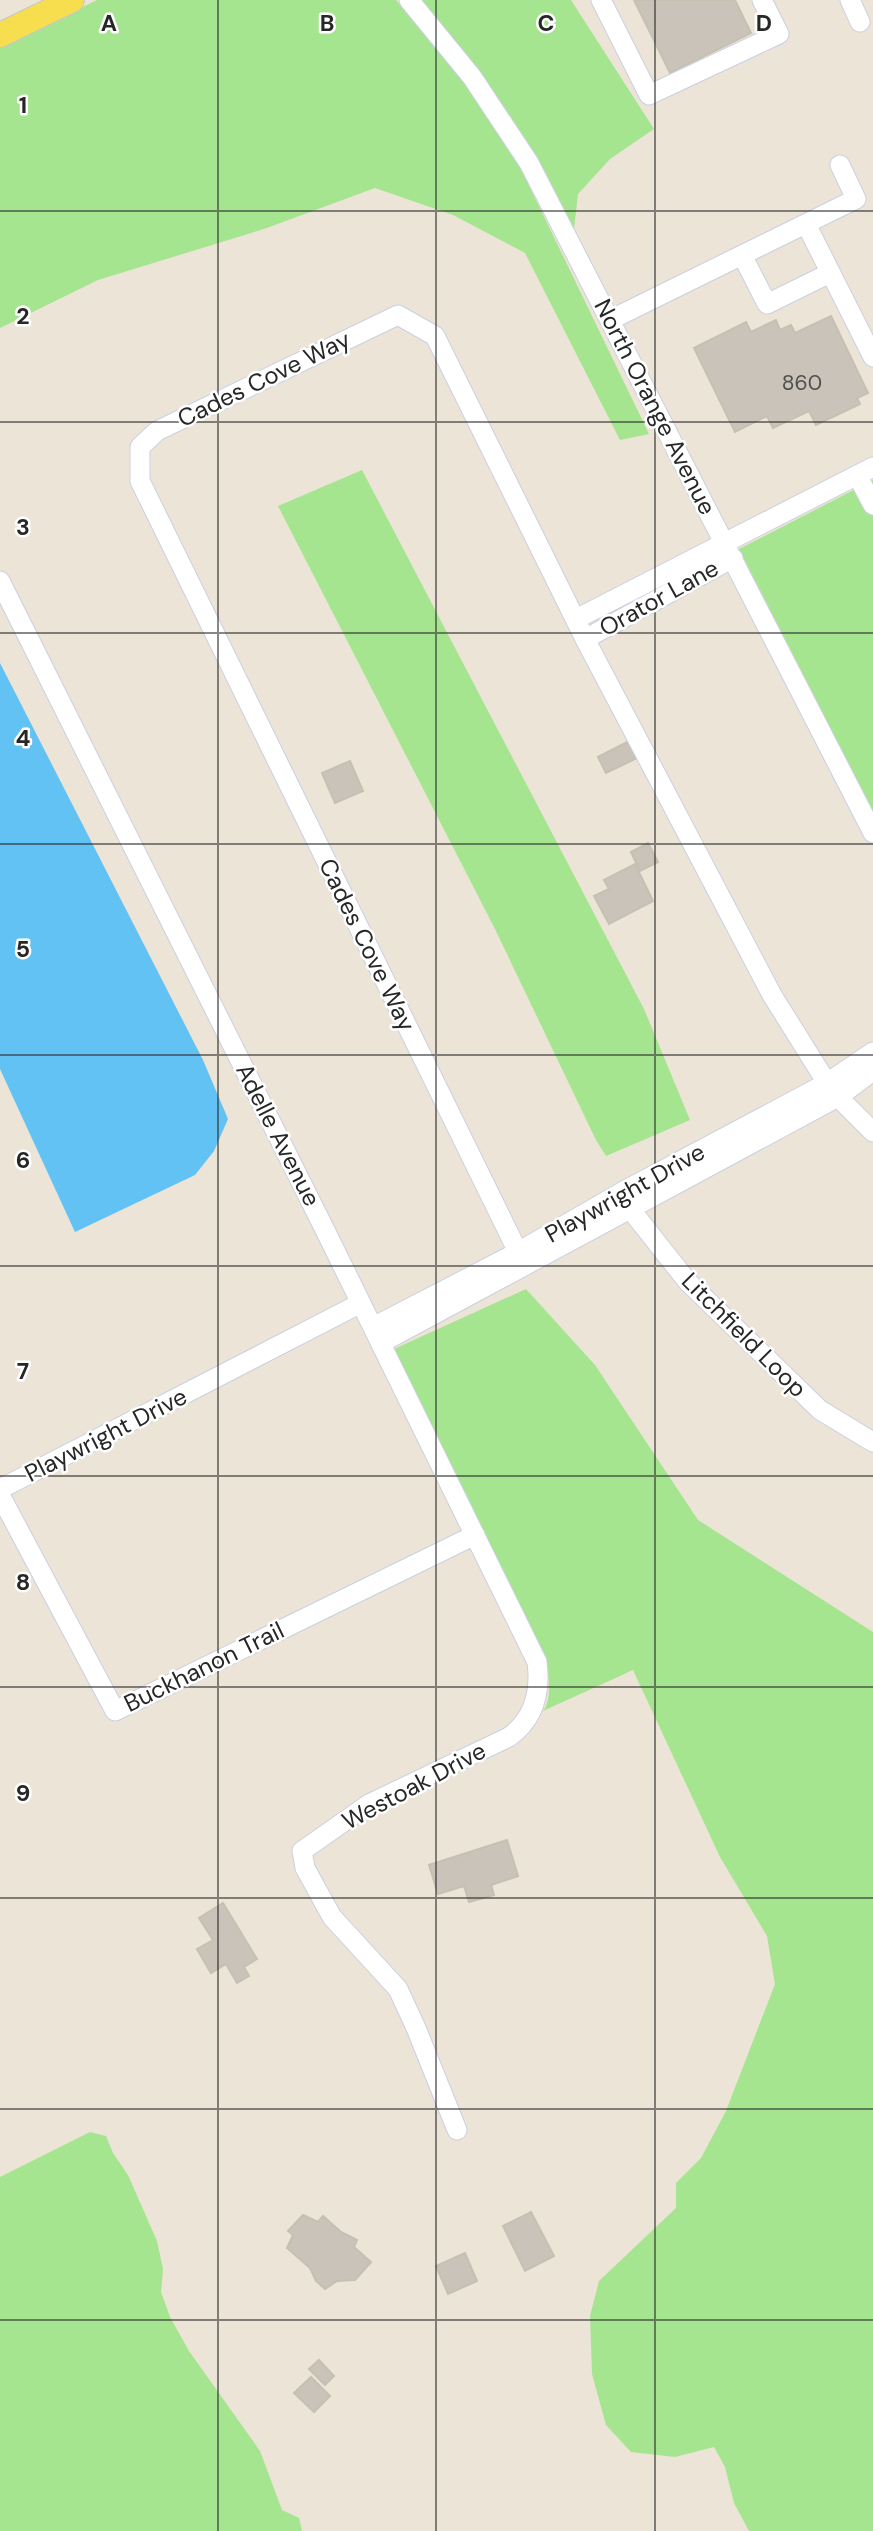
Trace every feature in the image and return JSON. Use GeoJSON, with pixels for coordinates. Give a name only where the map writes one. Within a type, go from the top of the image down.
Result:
{"type":"FeatureCollection","features":[{"type":"Feature","properties":{"kind":"main road"},"geometry":{"type":"LineString","coordinates":[[0,35],[72,0]]}},
{"type":"Feature","properties":{"kind":"street","name":"North Orange Avenue"},"geometry":{"type":"LineString","coordinates":[[409,0],[472,77],[529,163],[873,832]]}},
{"type":"Feature","properties":{"kind":"street"},"geometry":{"type":"LineString","coordinates":[[601,0],[649,95],[779,34],[762,0]]}},
{"type":"Feature","properties":{"kind":"street"},"geometry":{"type":"LineString","coordinates":[[850,0],[860,22]]}},
{"type":"Feature","properties":{"kind":"street"},"geometry":{"type":"LineString","coordinates":[[610,320],[856,199],[839,165]]}},
{"type":"Feature","properties":{"kind":"street"},"geometry":{"type":"LineString","coordinates":[[806,224],[873,357]]}},
{"type":"Feature","properties":{"kind":"street"},"geometry":{"type":"LineString","coordinates":[[742,256],[767,304],[830,273]]}},
{"type":"Feature","properties":{"kind":"street","name":"Cades Cove Way"},"geometry":{"type":"LineString","coordinates":[[517,1252],[140,481],[139,447],[157,430],[398,315],[435,336],[585,639],[772,995],[832,1090]]}},
{"type":"Feature","properties":{"kind":"street"},"geometry":{"type":"LineString","coordinates":[[729,550],[865,471],[873,505]]}},
{"type":"Feature","properties":{"kind":"street","name":"Orator Lane"},"geometry":{"type":"LineString","coordinates":[[576,619],[729,550]]}},
{"type":"Feature","properties":{"kind":"street","name":"Orator Lane"},"geometry":{"type":"LineString","coordinates":[[585,639],[729,550]]}},
{"type":"Feature","properties":{"kind":"street","name":"Adelle Avenue"},"geometry":{"type":"LineString","coordinates":[[0,582],[377,1335],[537,1662],[537,1694]]}},
{"type":"Feature","properties":{"kind":"street","name":"Playwright Drive"},"geometry":{"type":"LineString","coordinates":[[832,1090],[873,1052]]}},
{"type":"Feature","properties":{"kind":"street","name":"Playwright Drive"},"geometry":{"type":"LineString","coordinates":[[377,1335],[832,1090],[873,1071]]}},
{"type":"Feature","properties":{"kind":"street"},"geometry":{"type":"LineString","coordinates":[[832,1090],[873,1132]]}},
{"type":"Feature","properties":{"kind":"street","name":"Playwright Drive"},"geometry":{"type":"LineString","coordinates":[[377,1335],[517,1252],[627,1201]]}},
{"type":"Feature","properties":{"kind":"street","name":"Litchfield Loop"},"geometry":{"type":"LineString","coordinates":[[627,1201],[688,1282],[820,1410],[873,1443]]}},
{"type":"Feature","properties":{"kind":"street","name":"Playwright Drive"},"geometry":{"type":"LineString","coordinates":[[0,1489],[361,1303]]}},
{"type":"Feature","properties":{"kind":"street","name":"Buckhanon Trail"},"geometry":{"type":"LineString","coordinates":[[0,1495],[115,1711],[475,1535]]}},
{"type":"Feature","properties":{"kind":"street","name":"Westoak Drive"},"geometry":{"type":"LineString","coordinates":[[457,2130],[398,1989],[332,1917],[305,1868],[302,1851],[369,1804],[509,1737],[521,1728],[532,1713],[537,1694]]}},
{"type":"Feature","properties":{"kind":"green space"},"geometry":{"type":"Polygon","coordinates":[[[97,0],[396,0],[465,83],[521,169],[649,434],[620,440],[525,253],[453,215],[375,188],[264,229],[98,280],[0,328],[0,47],[97,0]]]}},
{"type":"Feature","properties":{"kind":"green space"},"geometry":{"type":"Polygon","coordinates":[[[422,0],[571,0],[654,129],[610,159],[578,194],[574,229],[538,159],[479,70],[422,0]]]}},
{"type":"Feature","properties":{"kind":"green space"},"geometry":{"type":"Polygon","coordinates":[[[362,470],[644,1009],[690,1120],[606,1156],[495,929],[278,506],[362,470]]]}},
{"type":"Feature","properties":{"kind":"green space"},"geometry":{"type":"Polygon","coordinates":[[[873,480],[873,811],[739,549],[873,480]]]}},
{"type":"Feature","properties":{"kind":"green space"},"geometry":{"type":"Polygon","coordinates":[[[526,1289],[595,1365],[698,1520],[873,1632],[873,2531],[749,2531],[734,2503],[725,2467],[714,2447],[675,2457],[631,2452],[606,2425],[592,2374],[590,2316],[599,2281],[676,2208],[676,2183],[701,2158],[726,2111],[775,1984],[767,1936],[720,1857],[633,1670],[543,1711],[549,1693],[546,1658],[394,1349],[526,1289]]]}},
{"type":"Feature","properties":{"kind":"green space"},"geometry":{"type":"Polygon","coordinates":[[[90,2132],[106,2136],[113,2153],[128,2175],[157,2241],[163,2269],[161,2292],[170,2317],[189,2351],[260,2451],[282,2510],[299,2518],[302,2531],[0,2531],[0,2177],[90,2132]]]}},
{"type":"Feature","properties":{"kind":"water"},"geometry":{"type":"Polygon","coordinates":[[[0,663],[203,1060],[228,1119],[214,1151],[195,1175],[75,1232],[0,1069],[0,663]]]}},
{"type":"Feature","properties":{"kind":"building"},"geometry":{"type":"Polygon","coordinates":[[[634,0],[735,0],[751,33],[670,73],[634,0]]]}},
{"type":"Feature","properties":{"kind":"building"},"geometry":{"type":"Polygon","coordinates":[[[831,316],[868,393],[857,398],[860,404],[816,425],[809,411],[773,428],[767,416],[735,432],[694,348],[746,322],[751,332],[776,320],[780,330],[791,325],[795,333],[831,316]]]}},
{"type":"Feature","properties":{"kind":"building"},"geometry":{"type":"Polygon","coordinates":[[[629,741],[637,758],[606,773],[598,757],[629,741]]]}},
{"type":"Feature","properties":{"kind":"building"},"geometry":{"type":"Polygon","coordinates":[[[350,761],[363,791],[335,803],[322,773],[350,761]]]}},
{"type":"Feature","properties":{"kind":"building"},"geometry":{"type":"Polygon","coordinates":[[[648,843],[658,862],[640,871],[631,852],[648,843]]]}},
{"type":"Feature","properties":{"kind":"building"},"geometry":{"type":"Polygon","coordinates":[[[635,864],[653,901],[609,924],[594,896],[609,889],[604,880],[635,864]]]}},
{"type":"Feature","properties":{"kind":"building"},"geometry":{"type":"Polygon","coordinates":[[[507,1840],[518,1876],[491,1885],[494,1895],[469,1902],[464,1886],[438,1894],[429,1865],[507,1840]]]}},
{"type":"Feature","properties":{"kind":"building"},"geometry":{"type":"Polygon","coordinates":[[[223,1903],[257,1959],[244,1967],[249,1976],[237,1983],[226,1964],[211,1973],[197,1949],[213,1940],[199,1918],[223,1903]]]}},
{"type":"Feature","properties":{"kind":"building"},"geometry":{"type":"Polygon","coordinates":[[[531,2212],[554,2256],[525,2271],[503,2226],[531,2212]]]}},
{"type":"Feature","properties":{"kind":"building"},"geometry":{"type":"Polygon","coordinates":[[[303,2215],[318,2222],[323,2216],[341,2232],[357,2240],[354,2247],[371,2262],[355,2280],[337,2281],[325,2289],[316,2281],[310,2268],[287,2248],[293,2235],[288,2231],[303,2215]]]}},
{"type":"Feature","properties":{"kind":"building"},"geometry":{"type":"Polygon","coordinates":[[[465,2253],[477,2281],[448,2294],[436,2266],[465,2253]]]}},
{"type":"Feature","properties":{"kind":"building"},"geometry":{"type":"Polygon","coordinates":[[[319,2360],[334,2376],[325,2385],[309,2369],[319,2360]]]}},
{"type":"Feature","properties":{"kind":"building"},"geometry":{"type":"Polygon","coordinates":[[[311,2377],[330,2396],[314,2412],[294,2393],[311,2377]]]}}]}
